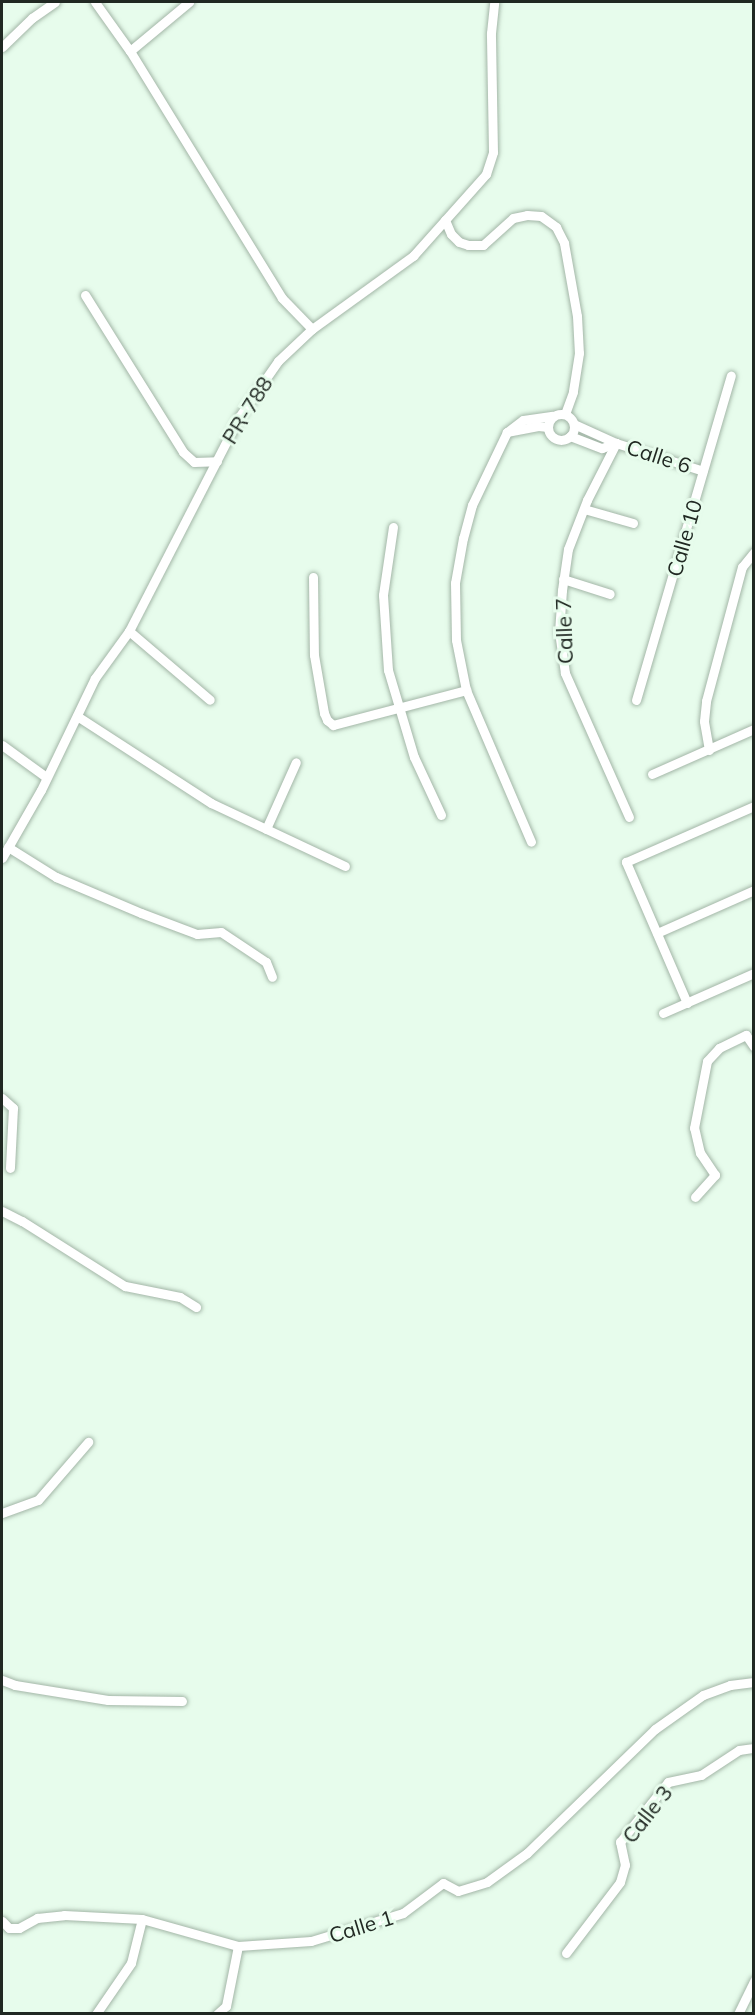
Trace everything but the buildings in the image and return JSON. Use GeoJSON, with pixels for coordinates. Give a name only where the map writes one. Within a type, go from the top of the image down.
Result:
{"type":"FeatureCollection","features":[{"type":"Feature","properties":{"kind":"street"},"geometry":{"type":"LineString","coordinates":[[2,47],[32,18],[55,2]]}},
{"type":"Feature","properties":{"kind":"street"},"geometry":{"type":"LineString","coordinates":[[94,2],[130,51],[282,298],[312,329]]}},
{"type":"Feature","properties":{"kind":"street"},"geometry":{"type":"LineString","coordinates":[[130,51],[189,2]]}},
{"type":"Feature","properties":{"kind":"street","name":"PR-788"},"geometry":{"type":"LineString","coordinates":[[2,858],[41,790],[94,678],[129,631],[239,417],[278,361],[312,329],[413,256],[486,174],[493,152],[491,33],[494,2]]}},
{"type":"Feature","properties":{"kind":"street"},"geometry":{"type":"LineString","coordinates":[[445,220],[451,234],[459,242],[468,245],[483,245],[513,218],[520,216],[541,216],[556,227],[564,243],[577,316],[579,353],[573,392],[566,414]]}},
{"type":"Feature","properties":{"kind":"street"},"geometry":{"type":"LineString","coordinates":[[85,295],[183,453],[194,462],[217,461]]}},
{"type":"Feature","properties":{"kind":"street","name":"Calle 10"},"geometry":{"type":"LineString","coordinates":[[636,700],[731,376]]}},
{"type":"Feature","properties":{"kind":"street"},"geometry":{"type":"LineString","coordinates":[[531,842],[466,690],[456,640],[455,583],[472,505],[507,432],[524,424],[566,414]]}},
{"type":"Feature","properties":{"kind":"street"},"geometry":{"type":"LineString","coordinates":[[548,427],[554,438],[562,440],[570,436],[574,424],[566,414]]}},
{"type":"Feature","properties":{"kind":"street"},"geometry":{"type":"LineString","coordinates":[[548,427],[553,416]]}},
{"type":"Feature","properties":{"kind":"street"},"geometry":{"type":"LineString","coordinates":[[524,424],[548,427]]}},
{"type":"Feature","properties":{"kind":"street","name":"Calle 6"},"geometry":{"type":"LineString","coordinates":[[574,424],[616,443],[703,471]]}},
{"type":"Feature","properties":{"kind":"street","name":"Calle 6"},"geometry":{"type":"LineString","coordinates":[[570,436],[602,448],[616,443]]}},
{"type":"Feature","properties":{"kind":"street","name":"Calle 7"},"geometry":{"type":"LineString","coordinates":[[616,443],[584,508],[568,549],[559,632],[565,673],[629,817]]}},
{"type":"Feature","properties":{"kind":"street"},"geometry":{"type":"LineString","coordinates":[[584,508],[633,523]]}},
{"type":"Feature","properties":{"kind":"street"},"geometry":{"type":"LineString","coordinates":[[393,527],[383,596],[383,630],[388,670],[414,757],[441,816]]}},
{"type":"Feature","properties":{"kind":"street"},"geometry":{"type":"LineString","coordinates":[[709,750],[704,721],[706,701],[742,567],[753,552]]}},
{"type":"Feature","properties":{"kind":"street"},"geometry":{"type":"LineString","coordinates":[[313,577],[314,655],[327,720],[333,725],[466,690]]}},
{"type":"Feature","properties":{"kind":"street"},"geometry":{"type":"LineString","coordinates":[[563,579],[610,594]]}},
{"type":"Feature","properties":{"kind":"street"},"geometry":{"type":"LineString","coordinates":[[129,631],[210,700]]}},
{"type":"Feature","properties":{"kind":"street"},"geometry":{"type":"LineString","coordinates":[[77,716],[202,798],[345,866]]}},
{"type":"Feature","properties":{"kind":"street"},"geometry":{"type":"LineString","coordinates":[[652,774],[753,729]]}},
{"type":"Feature","properties":{"kind":"street"},"geometry":{"type":"LineString","coordinates":[[2,745],[46,777]]}},
{"type":"Feature","properties":{"kind":"street"},"geometry":{"type":"LineString","coordinates":[[266,829],[296,762]]}},
{"type":"Feature","properties":{"kind":"street"},"geometry":{"type":"LineString","coordinates":[[687,1003],[626,862],[753,806]]}},
{"type":"Feature","properties":{"kind":"street"},"geometry":{"type":"LineString","coordinates":[[8,847],[56,877],[141,913],[197,934],[221,932],[266,962],[272,977]]}},
{"type":"Feature","properties":{"kind":"street"},"geometry":{"type":"LineString","coordinates":[[657,933],[753,890]]}},
{"type":"Feature","properties":{"kind":"street"},"geometry":{"type":"LineString","coordinates":[[663,1013],[753,973]]}},
{"type":"Feature","properties":{"kind":"street"},"geometry":{"type":"LineString","coordinates":[[695,1197],[716,1175],[700,1153],[694,1128],[707,1061],[719,1048],[746,1035],[753,1047]]}},
{"type":"Feature","properties":{"kind":"street"},"geometry":{"type":"LineString","coordinates":[[2,1098],[13,1108],[10,1167]]}},
{"type":"Feature","properties":{"kind":"street"},"geometry":{"type":"LineString","coordinates":[[2,1211],[22,1221],[125,1286],[180,1297],[196,1307]]}},
{"type":"Feature","properties":{"kind":"street"},"geometry":{"type":"LineString","coordinates":[[2,1513],[38,1500],[88,1442]]}},
{"type":"Feature","properties":{"kind":"street"},"geometry":{"type":"LineString","coordinates":[[2,1680],[15,1685],[108,1700],[182,1701]]}},
{"type":"Feature","properties":{"kind":"street","name":"Calle 1"},"geometry":{"type":"LineString","coordinates":[[2,1921],[9,1928],[20,1928],[37,1918],[64,1915],[142,1919],[238,1946],[311,1941],[403,1913],[443,1883],[458,1891],[486,1882],[527,1853],[655,1729],[703,1695],[730,1685],[753,1682]]}},
{"type":"Feature","properties":{"kind":"street","name":"Calle 3"},"geometry":{"type":"LineString","coordinates":[[566,1953],[620,1882],[626,1865],[620,1842],[668,1782],[701,1775],[739,1750],[753,1748]]}},
{"type":"Feature","properties":{"kind":"street"},"geometry":{"type":"LineString","coordinates":[[96,2013],[131,1963],[142,1919]]}},
{"type":"Feature","properties":{"kind":"street"},"geometry":{"type":"LineString","coordinates":[[217,2013],[226,2006],[238,1946]]}},
{"type":"Feature","properties":{"kind":"street"},"geometry":{"type":"LineString","coordinates":[[738,2013],[753,1981]]}}]}
